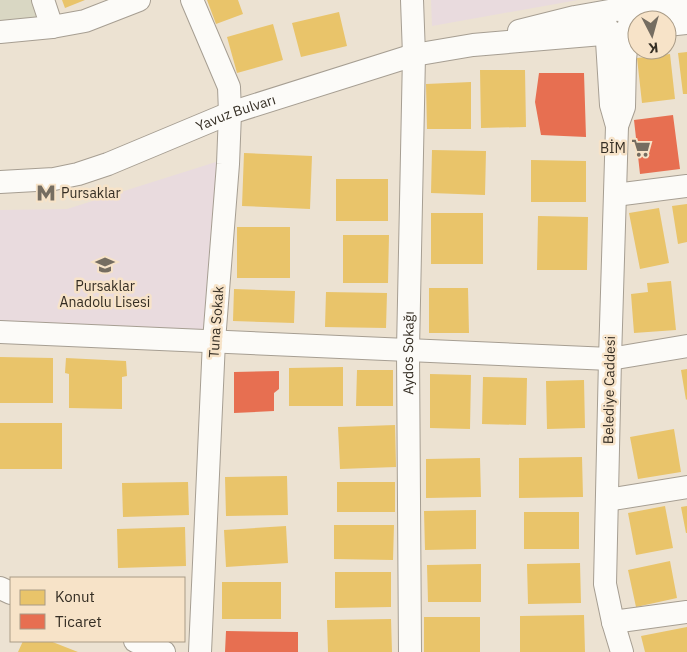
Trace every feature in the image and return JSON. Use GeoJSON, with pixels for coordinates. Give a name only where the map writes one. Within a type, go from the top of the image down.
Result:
{"type":"FeatureCollection","features":[{"type":"Feature","properties":{"kind":"street"},"geometry":{"type":"LineString","coordinates":[[43,0],[52,27]]}},
{"type":"Feature","properties":{"kind":"street"},"geometry":{"type":"LineString","coordinates":[[0,32],[52,27],[85,21],[139,0]]}},
{"type":"Feature","properties":{"kind":"street","name":"Tuna Sokak"},"geometry":{"type":"LineString","coordinates":[[192,0],[229,87],[230,113],[228,164],[214,341],[200,652]]}},
{"type":"Feature","properties":{"kind":"street","name":"Aydos Sokağı"},"geometry":{"type":"LineString","coordinates":[[410,652],[408,350],[414,55],[412,0]]}},
{"type":"Feature","properties":{"kind":"street","name":"Yavuz Bulvarı"},"geometry":{"type":"LineString","coordinates":[[0,182],[54,179],[78,174],[108,164],[230,113],[414,55],[473,45],[527,28],[619,20],[687,7]]}},
{"type":"Feature","properties":{"kind":"street","name":"Belediye Caddesi"},"geometry":{"type":"LineString","coordinates":[[619,20],[611,106],[617,126],[605,584],[622,652]]}},
{"type":"Feature","properties":{"kind":"street"},"geometry":{"type":"LineString","coordinates":[[615,195],[687,186]]}},
{"type":"Feature","properties":{"kind":"street"},"geometry":{"type":"LineString","coordinates":[[0,332],[610,359],[687,346]]}},
{"type":"Feature","properties":{"kind":"street"},"geometry":{"type":"LineString","coordinates":[[607,500],[687,487]]}},
{"type":"Feature","properties":{"kind":"street"},"geometry":{"type":"LineString","coordinates":[[613,622],[687,612]]}},
{"type":"Feature","properties":{"kind":"street"},"geometry":{"type":"LineString","coordinates":[[138,642],[164,652]]}},
{"type":"Feature","properties":{"kind":"shaded area"},"geometry":{"type":"Polygon","coordinates":[[[0,0],[32,0],[37,16],[30,25],[0,24],[0,0]]]}},
{"type":"Feature","properties":{"kind":"shaded area"},"geometry":{"type":"Polygon","coordinates":[[[431,0],[578,0],[432,26],[431,0]]]}},
{"type":"Feature","properties":{"kind":"shaded area","name":"Pursaklar Anadolu Lisesi"},"geometry":{"type":"Polygon","coordinates":[[[219,161],[206,326],[199,332],[0,321],[0,210],[67,209],[219,161]]]}},
{"type":"Feature","properties":{"kind":"building: Konut"},"geometry":{"type":"Polygon","coordinates":[[[62,0],[85,0],[65,8],[62,0]]]}},
{"type":"Feature","properties":{"kind":"building: Konut"},"geometry":{"type":"Polygon","coordinates":[[[207,0],[238,0],[243,14],[216,24],[207,0]]]}},
{"type":"Feature","properties":{"kind":"building: Konut"},"geometry":{"type":"Polygon","coordinates":[[[339,12],[347,46],[301,57],[292,23],[339,12]]]}},
{"type":"Feature","properties":{"kind":"building: Konut"},"geometry":{"type":"Polygon","coordinates":[[[273,24],[283,60],[237,73],[227,37],[273,24]]]}},
{"type":"Feature","properties":{"kind":"building: Konut"},"geometry":{"type":"Polygon","coordinates":[[[687,52],[687,94],[683,94],[678,53],[687,52]]]}},
{"type":"Feature","properties":{"kind":"building: Konut"},"geometry":{"type":"Polygon","coordinates":[[[637,60],[671,60],[675,99],[642,103],[637,60]]]}},
{"type":"Feature","properties":{"kind":"building: Konut"},"geometry":{"type":"Polygon","coordinates":[[[480,70],[525,70],[526,127],[481,128],[480,70]]]}},
{"type":"Feature","properties":{"kind":"building: Konut"},"geometry":{"type":"Polygon","coordinates":[[[471,82],[471,129],[427,129],[426,84],[471,82]]]}},
{"type":"Feature","properties":{"kind":"building: Konut"},"geometry":{"type":"Polygon","coordinates":[[[432,150],[486,151],[485,195],[431,193],[432,150]]]}},
{"type":"Feature","properties":{"kind":"building: Konut"},"geometry":{"type":"Polygon","coordinates":[[[244,153],[312,156],[310,209],[242,206],[244,153]]]}},
{"type":"Feature","properties":{"kind":"building: Konut"},"geometry":{"type":"Polygon","coordinates":[[[531,160],[586,161],[586,202],[531,202],[531,160]]]}},
{"type":"Feature","properties":{"kind":"building: Konut"},"geometry":{"type":"Polygon","coordinates":[[[336,179],[388,179],[388,221],[336,221],[336,179]]]}},
{"type":"Feature","properties":{"kind":"building: Konut"},"geometry":{"type":"Polygon","coordinates":[[[687,204],[687,242],[678,244],[672,206],[687,204]]]}},
{"type":"Feature","properties":{"kind":"building: Konut"},"geometry":{"type":"Polygon","coordinates":[[[659,208],[669,263],[640,269],[629,213],[659,208]]]}},
{"type":"Feature","properties":{"kind":"building: Konut"},"geometry":{"type":"Polygon","coordinates":[[[431,213],[483,213],[483,264],[431,264],[431,213]]]}},
{"type":"Feature","properties":{"kind":"building: Konut"},"geometry":{"type":"Polygon","coordinates":[[[538,216],[588,217],[587,270],[537,270],[538,216]]]}},
{"type":"Feature","properties":{"kind":"building: Konut"},"geometry":{"type":"Polygon","coordinates":[[[237,227],[290,227],[290,278],[237,278],[237,227]]]}},
{"type":"Feature","properties":{"kind":"building: Konut"},"geometry":{"type":"Polygon","coordinates":[[[343,235],[389,235],[388,283],[343,283],[343,235]]]}},
{"type":"Feature","properties":{"kind":"building: Konut"},"geometry":{"type":"Polygon","coordinates":[[[671,281],[676,330],[634,333],[631,294],[648,292],[647,283],[671,281]]]}},
{"type":"Feature","properties":{"kind":"building: Konut"},"geometry":{"type":"Polygon","coordinates":[[[429,288],[468,288],[469,333],[429,333],[429,288]]]}},
{"type":"Feature","properties":{"kind":"building: Konut"},"geometry":{"type":"Polygon","coordinates":[[[234,289],[295,291],[294,323],[233,321],[234,289]]]}},
{"type":"Feature","properties":{"kind":"building: Konut"},"geometry":{"type":"Polygon","coordinates":[[[326,292],[387,293],[386,328],[325,327],[326,292]]]}},
{"type":"Feature","properties":{"kind":"building: Konut"},"geometry":{"type":"Polygon","coordinates":[[[0,357],[53,358],[53,403],[0,403],[0,357]]]}},
{"type":"Feature","properties":{"kind":"building: Konut"},"geometry":{"type":"Polygon","coordinates":[[[66,358],[126,361],[127,376],[122,377],[122,409],[69,408],[69,374],[65,373],[66,358]]]}},
{"type":"Feature","properties":{"kind":"building: Konut"},"geometry":{"type":"Polygon","coordinates":[[[343,367],[343,406],[289,406],[289,368],[343,367]]]}},
{"type":"Feature","properties":{"kind":"building: Konut"},"geometry":{"type":"Polygon","coordinates":[[[687,369],[687,399],[686,400],[681,370],[687,369]]]}},
{"type":"Feature","properties":{"kind":"building: Konut"},"geometry":{"type":"Polygon","coordinates":[[[357,370],[393,370],[393,406],[356,406],[357,370]]]}},
{"type":"Feature","properties":{"kind":"building: Konut"},"geometry":{"type":"Polygon","coordinates":[[[430,374],[471,375],[470,429],[430,428],[430,374]]]}},
{"type":"Feature","properties":{"kind":"building: Konut"},"geometry":{"type":"Polygon","coordinates":[[[483,377],[527,378],[526,425],[482,424],[483,377]]]}},
{"type":"Feature","properties":{"kind":"building: Konut"},"geometry":{"type":"Polygon","coordinates":[[[584,380],[585,428],[547,429],[546,381],[584,380]]]}},
{"type":"Feature","properties":{"kind":"building: Konut"},"geometry":{"type":"Polygon","coordinates":[[[0,423],[62,423],[62,469],[0,469],[0,423]]]}},
{"type":"Feature","properties":{"kind":"building: Konut"},"geometry":{"type":"Polygon","coordinates":[[[395,425],[396,467],[340,469],[338,427],[395,425]]]}},
{"type":"Feature","properties":{"kind":"building: Konut"},"geometry":{"type":"Polygon","coordinates":[[[674,429],[681,472],[638,479],[630,437],[674,429]]]}},
{"type":"Feature","properties":{"kind":"building: Konut"},"geometry":{"type":"Polygon","coordinates":[[[582,457],[583,497],[519,498],[519,458],[582,457]]]}},
{"type":"Feature","properties":{"kind":"building: Konut"},"geometry":{"type":"Polygon","coordinates":[[[480,458],[481,497],[426,498],[426,459],[480,458]]]}},
{"type":"Feature","properties":{"kind":"building: Konut"},"geometry":{"type":"Polygon","coordinates":[[[287,476],[288,515],[226,516],[225,477],[287,476]]]}},
{"type":"Feature","properties":{"kind":"building: Konut"},"geometry":{"type":"Polygon","coordinates":[[[188,482],[189,515],[123,517],[122,483],[188,482]]]}},
{"type":"Feature","properties":{"kind":"building: Konut"},"geometry":{"type":"Polygon","coordinates":[[[337,482],[395,482],[395,512],[337,512],[337,482]]]}},
{"type":"Feature","properties":{"kind":"building: Konut"},"geometry":{"type":"Polygon","coordinates":[[[665,506],[673,548],[636,555],[628,513],[665,506]]]}},
{"type":"Feature","properties":{"kind":"building: Konut"},"geometry":{"type":"Polygon","coordinates":[[[687,506],[687,533],[686,533],[681,507],[687,506]]]}},
{"type":"Feature","properties":{"kind":"building: Konut"},"geometry":{"type":"Polygon","coordinates":[[[476,510],[476,549],[425,550],[424,511],[476,510]]]}},
{"type":"Feature","properties":{"kind":"building: Konut"},"geometry":{"type":"Polygon","coordinates":[[[524,512],[579,512],[579,549],[524,549],[524,512]]]}},
{"type":"Feature","properties":{"kind":"building: Konut"},"geometry":{"type":"Polygon","coordinates":[[[334,525],[394,525],[393,560],[334,559],[334,525]]]}},
{"type":"Feature","properties":{"kind":"building: Konut"},"geometry":{"type":"Polygon","coordinates":[[[286,526],[288,563],[226,567],[224,530],[286,526]]]}},
{"type":"Feature","properties":{"kind":"building: Konut"},"geometry":{"type":"Polygon","coordinates":[[[185,527],[186,566],[118,568],[117,529],[185,527]]]}},
{"type":"Feature","properties":{"kind":"building: Konut"},"geometry":{"type":"Polygon","coordinates":[[[670,561],[677,598],[636,607],[628,570],[670,561]]]}},
{"type":"Feature","properties":{"kind":"building: Konut"},"geometry":{"type":"Polygon","coordinates":[[[580,563],[581,603],[528,604],[527,564],[580,563]]]}},
{"type":"Feature","properties":{"kind":"building: Konut"},"geometry":{"type":"Polygon","coordinates":[[[481,564],[481,602],[428,602],[427,565],[481,564]]]}},
{"type":"Feature","properties":{"kind":"building: Konut"},"geometry":{"type":"Polygon","coordinates":[[[335,572],[391,572],[391,607],[335,608],[335,572]]]}},
{"type":"Feature","properties":{"kind":"building: Konut"},"geometry":{"type":"Polygon","coordinates":[[[222,582],[281,582],[281,619],[222,619],[222,582]]]}},
{"type":"Feature","properties":{"kind":"building: Konut"},"geometry":{"type":"Polygon","coordinates":[[[584,615],[585,652],[520,652],[520,616],[584,615]]]}},
{"type":"Feature","properties":{"kind":"building: Konut"},"geometry":{"type":"Polygon","coordinates":[[[424,617],[480,617],[480,652],[424,652],[424,617]]]}},
{"type":"Feature","properties":{"kind":"building: Konut"},"geometry":{"type":"Polygon","coordinates":[[[391,619],[392,652],[328,652],[327,620],[391,619]]]}},
{"type":"Feature","properties":{"kind":"building: Konut"},"geometry":{"type":"Polygon","coordinates":[[[687,627],[687,652],[645,652],[641,636],[687,627]]]}},
{"type":"Feature","properties":{"kind":"building: Konut"},"geometry":{"type":"Polygon","coordinates":[[[23,642],[53,642],[78,652],[18,652],[23,642]]]}},
{"type":"Feature","properties":{"kind":"building: Ticaret"},"geometry":{"type":"Polygon","coordinates":[[[539,73],[584,73],[586,137],[541,135],[535,102],[539,73]]]}},
{"type":"Feature","properties":{"kind":"building: Ticaret"},"geometry":{"type":"Polygon","coordinates":[[[673,115],[680,169],[640,174],[634,120],[673,115]]]}},
{"type":"Feature","properties":{"kind":"building: Ticaret"},"geometry":{"type":"Polygon","coordinates":[[[279,371],[279,389],[274,393],[274,411],[234,413],[234,372],[279,371]]]}},
{"type":"Feature","properties":{"kind":"building: Ticaret"},"geometry":{"type":"Polygon","coordinates":[[[226,631],[298,632],[298,652],[225,652],[226,631]]]}},
{"type":"Feature","properties":{"kind":"place","name":"BİM"},"geometry":{"type":"Point","coordinates":[641,148]}},
{"type":"Feature","properties":{"kind":"place","name":"Pursaklar"},"geometry":{"type":"Point","coordinates":[46,193]}},
{"type":"Feature","properties":{"kind":"place","name":"Pursaklar Anadolu Lisesi"},"geometry":{"type":"Point","coordinates":[105,265]}}]}
